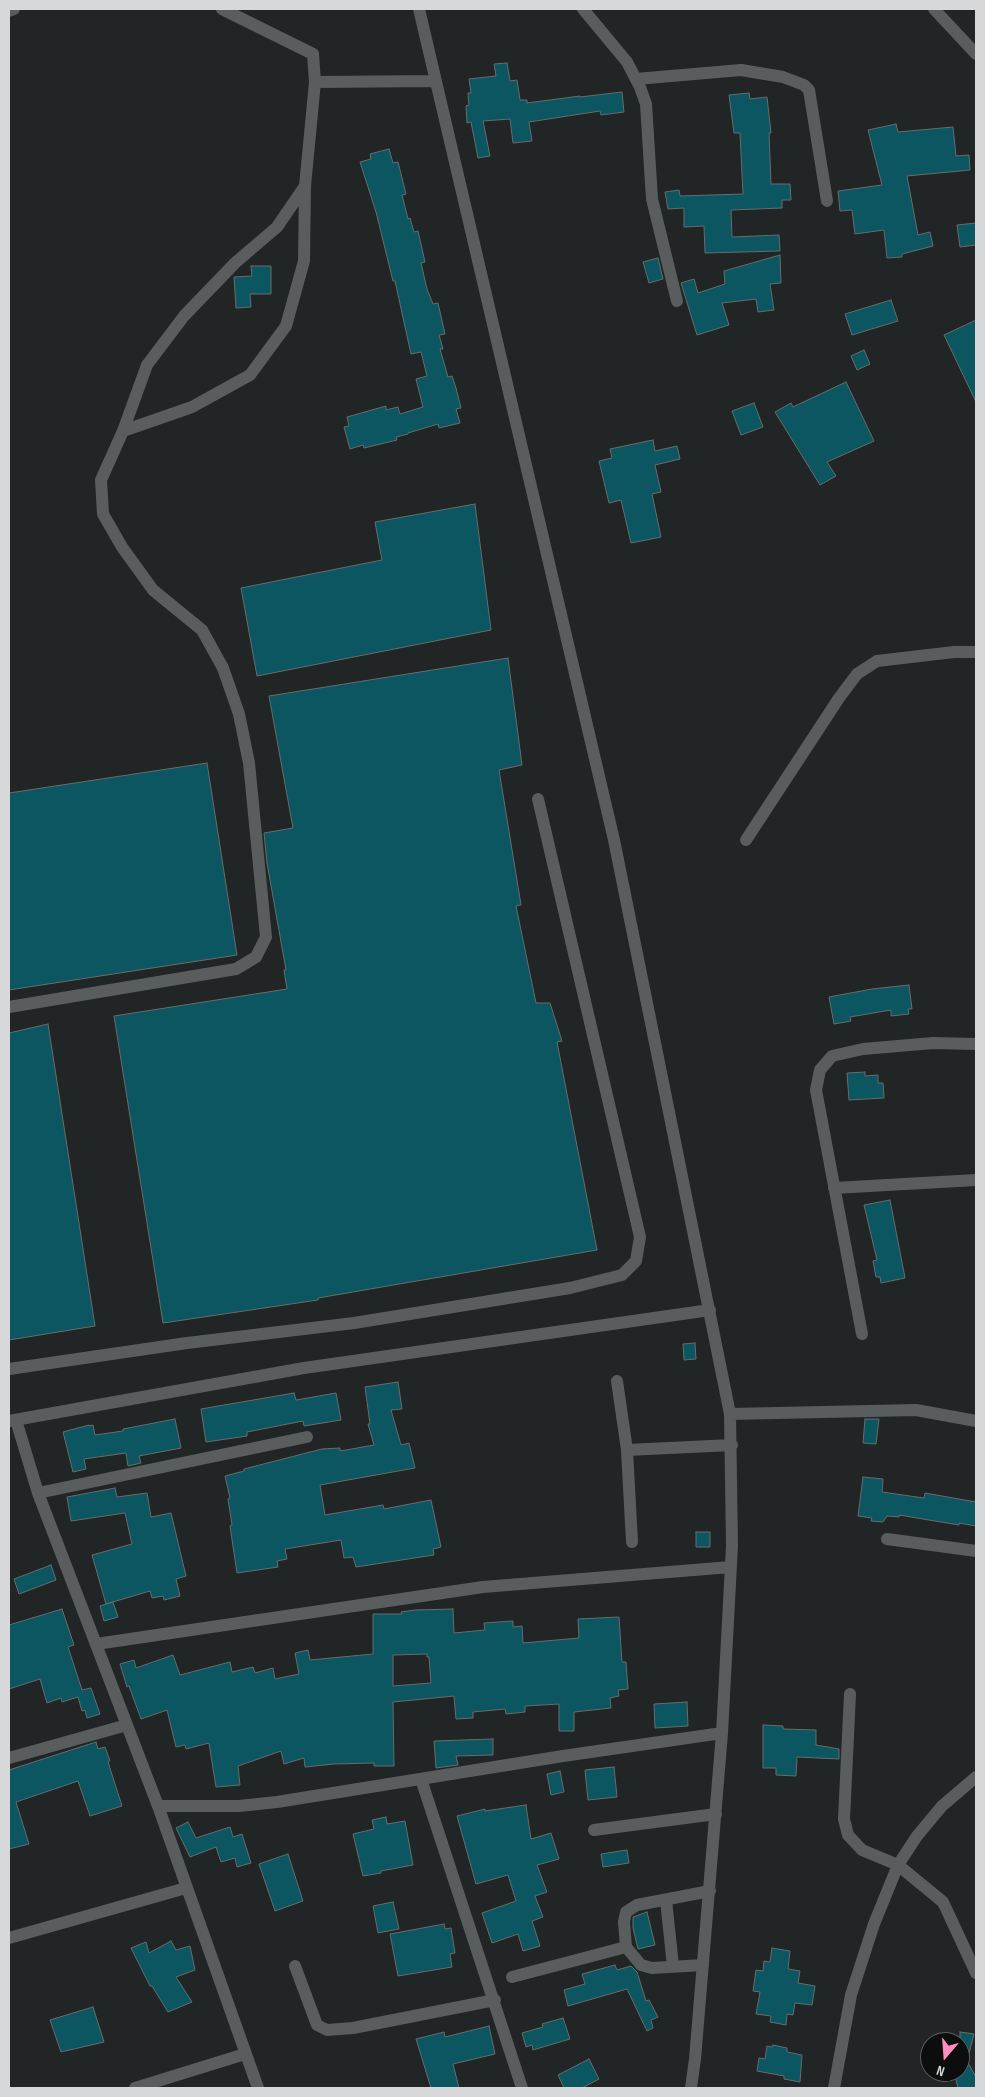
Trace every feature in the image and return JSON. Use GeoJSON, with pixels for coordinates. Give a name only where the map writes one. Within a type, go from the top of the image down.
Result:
{"type":"FeatureCollection","features":[{"type":"Feature","properties":{"kind":"street"},"geometry":{"type":"LineString","coordinates":[[9,11],[14,9]]}},
{"type":"Feature","properties":{"kind":"street"},"geometry":{"type":"LineString","coordinates":[[123,431],[192,407],[250,374],[286,326],[304,261],[305,186],[315,82],[313,54],[222,9]]}},
{"type":"Feature","properties":{"kind":"street"},"geometry":{"type":"LineString","coordinates":[[418,9],[614,840],[730,1414],[732,1445],[731,1566],[722,1733],[696,2060],[691,2088]]}},
{"type":"Feature","properties":{"kind":"street"},"geometry":{"type":"LineString","coordinates":[[583,9],[627,62],[646,104],[652,199],[677,300]]}},
{"type":"Feature","properties":{"kind":"street"},"geometry":{"type":"LineString","coordinates":[[934,9],[976,54]]}},
{"type":"Feature","properties":{"kind":"street"},"geometry":{"type":"LineString","coordinates":[[636,79],[741,70],[784,77],[804,85],[809,90],[827,200]]}},
{"type":"Feature","properties":{"kind":"street"},"geometry":{"type":"LineString","coordinates":[[315,82],[436,82]]}},
{"type":"Feature","properties":{"kind":"street"},"geometry":{"type":"LineString","coordinates":[[9,1007],[236,970],[256,958],[266,937],[249,763],[240,714],[222,668],[202,630],[154,590],[122,547],[103,514],[101,480],[123,431],[147,365],[184,316],[235,263],[277,227],[305,186]]}},
{"type":"Feature","properties":{"kind":"street"},"geometry":{"type":"LineString","coordinates":[[746,840],[839,698],[857,674],[877,661],[954,652],[976,652]]}},
{"type":"Feature","properties":{"kind":"street"},"geometry":{"type":"LineString","coordinates":[[9,1368],[187,1343],[354,1323],[570,1288],[622,1275],[636,1261],[640,1237],[538,798]]}},
{"type":"Feature","properties":{"kind":"street"},"geometry":{"type":"LineString","coordinates":[[862,1334],[816,1090],[820,1070],[832,1056],[863,1049],[933,1043],[976,1044]]}},
{"type":"Feature","properties":{"kind":"street"},"geometry":{"type":"LineString","coordinates":[[834,1188],[976,1180]]}},
{"type":"Feature","properties":{"kind":"street"},"geometry":{"type":"LineString","coordinates":[[258,2088],[158,1806],[12,1421],[304,1368],[710,1310]]}},
{"type":"Feature","properties":{"kind":"street"},"geometry":{"type":"LineString","coordinates":[[618,1381],[627,1450],[632,1542]]}},
{"type":"Feature","properties":{"kind":"street"},"geometry":{"type":"LineString","coordinates":[[730,1414],[916,1410],[976,1421]]}},
{"type":"Feature","properties":{"kind":"street"},"geometry":{"type":"LineString","coordinates":[[38,1493],[307,1437]]}},
{"type":"Feature","properties":{"kind":"street"},"geometry":{"type":"LineString","coordinates":[[627,1450],[732,1445]]}},
{"type":"Feature","properties":{"kind":"street"},"geometry":{"type":"LineString","coordinates":[[887,1539],[976,1551]]}},
{"type":"Feature","properties":{"kind":"street"},"geometry":{"type":"LineString","coordinates":[[96,1644],[483,1588],[731,1566]]}},
{"type":"Feature","properties":{"kind":"street"},"geometry":{"type":"LineString","coordinates":[[850,1694],[844,1819],[848,1836],[862,1850],[898,1865],[943,1902],[976,1974]]}},
{"type":"Feature","properties":{"kind":"street"},"geometry":{"type":"LineString","coordinates":[[9,1758],[127,1725]]}},
{"type":"Feature","properties":{"kind":"street"},"geometry":{"type":"LineString","coordinates":[[158,1806],[249,1806],[563,1756],[722,1733]]}},
{"type":"Feature","properties":{"kind":"street"},"geometry":{"type":"LineString","coordinates":[[834,2088],[851,1995],[874,1924],[898,1865],[917,1836],[942,1806],[976,1777]]}},
{"type":"Feature","properties":{"kind":"street"},"geometry":{"type":"LineString","coordinates":[[421,1779],[495,2000],[522,2088]]}},
{"type":"Feature","properties":{"kind":"street"},"geometry":{"type":"LineString","coordinates":[[594,1830],[716,1814]]}},
{"type":"Feature","properties":{"kind":"street"},"geometry":{"type":"LineString","coordinates":[[9,1938],[186,1888]]}},
{"type":"Feature","properties":{"kind":"street"},"geometry":{"type":"LineString","coordinates":[[704,1964],[652,1968],[641,1964],[626,1947],[624,1922],[626,1912],[637,1906],[710,1891]]}},
{"type":"Feature","properties":{"kind":"street"},"geometry":{"type":"LineString","coordinates":[[666,1900],[673,1966]]}},
{"type":"Feature","properties":{"kind":"street"},"geometry":{"type":"LineString","coordinates":[[512,1977],[626,1947]]}},
{"type":"Feature","properties":{"kind":"street"},"geometry":{"type":"LineString","coordinates":[[295,1966],[317,2025],[327,2030],[353,2028],[495,2000]]}},
{"type":"Feature","properties":{"kind":"street"},"geometry":{"type":"LineString","coordinates":[[135,2088],[245,2054]]}},
{"type":"Feature","properties":{"kind":"building"},"geometry":{"type":"Polygon","coordinates":[[[507,63],[510,81],[517,80],[520,100],[527,100],[527,103],[622,92],[624,112],[601,115],[600,111],[529,122],[532,141],[513,143],[510,119],[483,121],[490,156],[478,158],[471,122],[467,123],[466,106],[469,105],[468,93],[471,93],[469,79],[496,76],[494,64],[507,63]]]}},
{"type":"Feature","properties":{"kind":"building"},"geometry":{"type":"Polygon","coordinates":[[[749,93],[750,99],[767,97],[771,133],[769,133],[771,184],[790,184],[791,200],[782,200],[782,208],[731,210],[732,237],[779,235],[780,251],[705,253],[704,226],[684,227],[684,208],[668,209],[665,192],[679,190],[680,196],[743,194],[740,133],[734,133],[729,95],[749,93]]]}},
{"type":"Feature","properties":{"kind":"building"},"geometry":{"type":"Polygon","coordinates":[[[896,124],[898,132],[953,127],[956,156],[969,155],[970,170],[907,176],[918,235],[930,232],[933,246],[902,254],[902,257],[887,258],[884,230],[855,234],[852,210],[840,211],[838,191],[882,185],[868,130],[896,124]]]}},
{"type":"Feature","properties":{"kind":"building"},"geometry":{"type":"Polygon","coordinates":[[[389,149],[393,163],[398,162],[406,194],[402,195],[408,219],[410,218],[414,232],[418,231],[425,262],[421,263],[427,289],[433,304],[438,303],[445,334],[439,335],[443,349],[440,349],[448,377],[452,376],[456,388],[461,408],[456,409],[460,423],[439,428],[438,424],[396,437],[397,440],[364,448],[363,445],[350,449],[344,427],[349,426],[347,417],[386,406],[386,410],[398,407],[400,414],[423,407],[416,379],[427,376],[421,352],[411,354],[395,281],[393,281],[376,212],[360,162],[371,159],[370,154],[389,149]]]}},
{"type":"Feature","properties":{"kind":"building"},"geometry":{"type":"Polygon","coordinates":[[[976,223],[976,245],[960,247],[957,225],[976,223]]]}},
{"type":"Feature","properties":{"kind":"building"},"geometry":{"type":"Polygon","coordinates":[[[780,255],[781,283],[770,284],[774,310],[758,312],[756,299],[722,303],[729,325],[697,335],[681,283],[694,279],[698,293],[725,284],[724,271],[780,255]]]}},
{"type":"Feature","properties":{"kind":"building"},"geometry":{"type":"Polygon","coordinates":[[[658,258],[663,279],[649,283],[643,262],[658,258]]]}},
{"type":"Feature","properties":{"kind":"building"},"geometry":{"type":"Polygon","coordinates":[[[251,266],[271,266],[271,294],[250,294],[251,307],[236,308],[234,277],[252,276],[251,266]]]}},
{"type":"Feature","properties":{"kind":"building"},"geometry":{"type":"Polygon","coordinates":[[[891,300],[898,321],[852,335],[845,314],[891,300]]]}},
{"type":"Feature","properties":{"kind":"building"},"geometry":{"type":"Polygon","coordinates":[[[976,320],[976,402],[944,335],[976,320]]]}},
{"type":"Feature","properties":{"kind":"building"},"geometry":{"type":"Polygon","coordinates":[[[864,350],[870,364],[857,370],[851,356],[864,350]]]}},
{"type":"Feature","properties":{"kind":"building"},"geometry":{"type":"Polygon","coordinates":[[[846,382],[874,441],[827,462],[836,476],[820,485],[775,412],[791,403],[793,407],[846,382]]]}},
{"type":"Feature","properties":{"kind":"building"},"geometry":{"type":"Polygon","coordinates":[[[754,403],[763,427],[741,435],[732,411],[754,403]]]}},
{"type":"Feature","properties":{"kind":"building"},"geometry":{"type":"Polygon","coordinates":[[[653,440],[655,451],[677,446],[680,459],[655,465],[661,492],[652,494],[661,537],[631,543],[621,500],[609,503],[599,461],[612,458],[610,449],[653,440]]]}},
{"type":"Feature","properties":{"kind":"building"},"geometry":{"type":"Polygon","coordinates":[[[475,504],[491,630],[257,676],[241,588],[382,560],[375,522],[475,504]]]}},
{"type":"Feature","properties":{"kind":"building"},"geometry":{"type":"Polygon","coordinates":[[[508,658],[522,765],[499,770],[521,905],[516,906],[536,1003],[550,1003],[562,1041],[557,1042],[597,1250],[318,1298],[318,1300],[163,1323],[114,1016],[287,989],[284,970],[286,970],[267,863],[264,833],[293,828],[269,696],[508,658]]]}},
{"type":"Feature","properties":{"kind":"building"},"geometry":{"type":"Polygon","coordinates":[[[207,763],[237,955],[9,990],[9,793],[207,763]]]}},
{"type":"Feature","properties":{"kind":"building"},"geometry":{"type":"Polygon","coordinates":[[[909,985],[912,1009],[908,1009],[909,1014],[891,1016],[891,1010],[850,1017],[851,1021],[834,1024],[829,997],[872,989],[909,985]]]}},
{"type":"Feature","properties":{"kind":"building"},"geometry":{"type":"Polygon","coordinates":[[[48,1024],[95,1326],[9,1340],[9,1033],[48,1024]]]}},
{"type":"Feature","properties":{"kind":"building"},"geometry":{"type":"Polygon","coordinates":[[[865,1072],[865,1076],[878,1075],[878,1083],[883,1083],[884,1098],[849,1100],[847,1073],[865,1072]]]}},
{"type":"Feature","properties":{"kind":"building"},"geometry":{"type":"Polygon","coordinates":[[[890,1200],[905,1278],[881,1283],[880,1277],[876,1277],[873,1261],[877,1260],[864,1205],[890,1200]]]}},
{"type":"Feature","properties":{"kind":"building"},"geometry":{"type":"Polygon","coordinates":[[[695,1343],[696,1359],[684,1360],[683,1344],[695,1343]]]}},
{"type":"Feature","properties":{"kind":"building"},"geometry":{"type":"Polygon","coordinates":[[[398,1382],[402,1409],[391,1410],[401,1445],[409,1443],[415,1468],[320,1485],[325,1515],[383,1505],[384,1509],[431,1500],[441,1547],[433,1549],[434,1555],[356,1567],[353,1557],[344,1558],[341,1540],[285,1549],[287,1559],[277,1561],[278,1567],[237,1573],[230,1526],[232,1525],[228,1499],[230,1498],[225,1476],[244,1471],[244,1469],[322,1449],[340,1448],[340,1451],[374,1445],[368,1424],[370,1424],[365,1387],[398,1382]]]}},
{"type":"Feature","properties":{"kind":"building"},"geometry":{"type":"Polygon","coordinates":[[[294,1393],[296,1400],[336,1393],[341,1420],[304,1426],[303,1421],[247,1432],[247,1436],[206,1442],[201,1409],[294,1393]]]}},
{"type":"Feature","properties":{"kind":"building"},"geometry":{"type":"Polygon","coordinates":[[[175,1419],[181,1448],[139,1456],[141,1463],[128,1466],[126,1453],[84,1459],[86,1469],[73,1472],[63,1432],[93,1425],[95,1435],[123,1431],[123,1429],[175,1419]]]}},
{"type":"Feature","properties":{"kind":"building"},"geometry":{"type":"Polygon","coordinates":[[[865,1419],[879,1419],[876,1444],[863,1443],[865,1419]]]}},
{"type":"Feature","properties":{"kind":"building"},"geometry":{"type":"Polygon","coordinates":[[[863,1477],[883,1479],[882,1492],[924,1498],[925,1493],[976,1502],[976,1526],[899,1515],[899,1517],[887,1516],[883,1522],[871,1521],[872,1518],[858,1516],[863,1477]]]}},
{"type":"Feature","properties":{"kind":"building"},"geometry":{"type":"Polygon","coordinates":[[[115,1488],[117,1497],[147,1493],[151,1517],[171,1513],[186,1576],[176,1579],[180,1596],[164,1600],[163,1596],[152,1598],[150,1591],[106,1604],[92,1555],[132,1544],[125,1513],[71,1521],[67,1497],[115,1488]]]}},
{"type":"Feature","properties":{"kind":"building"},"geometry":{"type":"Polygon","coordinates":[[[696,1532],[710,1532],[710,1547],[696,1547],[696,1532]]]}},
{"type":"Feature","properties":{"kind":"building"},"geometry":{"type":"Polygon","coordinates":[[[51,1565],[56,1580],[19,1594],[14,1579],[51,1565]]]}},
{"type":"Feature","properties":{"kind":"building"},"geometry":{"type":"Polygon","coordinates":[[[113,1602],[118,1617],[104,1621],[100,1606],[113,1602]]]}},
{"type":"Feature","properties":{"kind":"building"},"geometry":{"type":"Polygon","coordinates":[[[62,1609],[74,1645],[68,1647],[82,1690],[91,1688],[100,1714],[87,1718],[85,1710],[82,1711],[78,1697],[62,1702],[61,1698],[47,1703],[40,1679],[9,1689],[9,1625],[62,1609]]]}},
{"type":"Feature","properties":{"kind":"building"},"geometry":{"type":"Polygon","coordinates":[[[453,1609],[454,1633],[485,1630],[484,1623],[513,1621],[513,1627],[522,1626],[523,1643],[579,1638],[578,1619],[619,1617],[622,1662],[626,1662],[628,1689],[618,1690],[619,1696],[610,1698],[611,1708],[574,1712],[574,1731],[559,1731],[559,1704],[525,1706],[525,1712],[506,1714],[505,1709],[473,1712],[473,1718],[456,1719],[454,1696],[393,1702],[394,1766],[374,1766],[374,1763],[305,1767],[304,1758],[284,1764],[281,1751],[238,1766],[240,1785],[216,1787],[209,1743],[186,1749],[185,1745],[176,1747],[167,1710],[141,1719],[129,1686],[127,1687],[120,1664],[134,1660],[136,1668],[173,1655],[180,1675],[230,1662],[232,1672],[253,1667],[255,1673],[273,1668],[275,1679],[299,1674],[295,1653],[308,1650],[310,1660],[373,1654],[373,1614],[402,1614],[401,1612],[453,1609]],[[427,1654],[393,1655],[393,1686],[431,1683],[429,1657],[427,1657],[427,1654]]]}},
{"type":"Feature","properties":{"kind":"building"},"geometry":{"type":"Polygon","coordinates":[[[687,1702],[688,1726],[655,1728],[654,1704],[687,1702]]]}},
{"type":"Feature","properties":{"kind":"building"},"geometry":{"type":"Polygon","coordinates":[[[763,1725],[783,1726],[783,1729],[816,1730],[816,1745],[839,1749],[839,1759],[797,1757],[796,1776],[776,1775],[776,1768],[763,1768],[763,1725]]]}},
{"type":"Feature","properties":{"kind":"building"},"geometry":{"type":"Polygon","coordinates":[[[493,1739],[493,1755],[456,1756],[458,1765],[436,1768],[434,1741],[493,1739]]]}},
{"type":"Feature","properties":{"kind":"building"},"geometry":{"type":"Polygon","coordinates":[[[96,1742],[98,1749],[105,1747],[122,1806],[90,1816],[78,1781],[16,1802],[29,1844],[9,1849],[9,1770],[96,1742]]]}},
{"type":"Feature","properties":{"kind":"building"},"geometry":{"type":"Polygon","coordinates":[[[614,1767],[617,1797],[588,1800],[585,1770],[614,1767]]]}},
{"type":"Feature","properties":{"kind":"building"},"geometry":{"type":"Polygon","coordinates":[[[560,1771],[564,1792],[551,1795],[547,1774],[560,1771]]]}},
{"type":"Feature","properties":{"kind":"building"},"geometry":{"type":"Polygon","coordinates":[[[526,1805],[531,1839],[551,1833],[559,1859],[537,1865],[547,1892],[535,1896],[543,1917],[532,1921],[540,1946],[523,1951],[518,1934],[492,1943],[482,1913],[516,1901],[508,1875],[476,1884],[457,1816],[485,1809],[485,1811],[526,1805]]]}},
{"type":"Feature","properties":{"kind":"building"},"geometry":{"type":"Polygon","coordinates":[[[386,1817],[387,1824],[405,1821],[413,1865],[363,1876],[353,1834],[374,1829],[372,1820],[386,1817]]]}},
{"type":"Feature","properties":{"kind":"building"},"geometry":{"type":"Polygon","coordinates":[[[188,1822],[196,1838],[230,1827],[233,1837],[242,1834],[251,1863],[237,1867],[235,1858],[221,1862],[216,1847],[190,1857],[176,1828],[188,1822]]]}},
{"type":"Feature","properties":{"kind":"building"},"geometry":{"type":"Polygon","coordinates":[[[627,1850],[629,1863],[603,1867],[601,1854],[627,1850]]]}},
{"type":"Feature","properties":{"kind":"building"},"geometry":{"type":"Polygon","coordinates":[[[288,1854],[303,1901],[275,1911],[259,1864],[288,1854]]]}},
{"type":"Feature","properties":{"kind":"building"},"geometry":{"type":"Polygon","coordinates":[[[393,1902],[399,1929],[378,1933],[373,1906],[393,1902]]]}},
{"type":"Feature","properties":{"kind":"building"},"geometry":{"type":"Polygon","coordinates":[[[647,1912],[655,1945],[638,1949],[633,1928],[633,1917],[647,1912]]]}},
{"type":"Feature","properties":{"kind":"building"},"geometry":{"type":"Polygon","coordinates":[[[444,1924],[445,1929],[451,1928],[455,1953],[450,1954],[452,1967],[398,1976],[390,1934],[444,1924]]]}},
{"type":"Feature","properties":{"kind":"building"},"geometry":{"type":"Polygon","coordinates":[[[171,1941],[176,1950],[190,1946],[195,1970],[176,1977],[192,2002],[168,2012],[152,1986],[150,1986],[131,1948],[146,1942],[149,1953],[171,1941]]]}},
{"type":"Feature","properties":{"kind":"building"},"geometry":{"type":"Polygon","coordinates":[[[772,1948],[790,1951],[788,1969],[800,1971],[798,1983],[815,1986],[812,2005],[795,2003],[793,2015],[787,2014],[786,2025],[770,2022],[771,2016],[756,2014],[760,1992],[753,1991],[756,1970],[763,1971],[764,1961],[770,1962],[772,1948]]]}},
{"type":"Feature","properties":{"kind":"building"},"geometry":{"type":"Polygon","coordinates":[[[615,1965],[617,1970],[631,1966],[637,1972],[646,2001],[649,2000],[658,2017],[651,2020],[653,2028],[647,2031],[627,1989],[568,2006],[564,1990],[585,1984],[582,1974],[615,1965]]]}},
{"type":"Feature","properties":{"kind":"building"},"geometry":{"type":"Polygon","coordinates":[[[93,2007],[104,2042],[61,2052],[50,2020],[93,2007]]]}},
{"type":"Feature","properties":{"kind":"building"},"geometry":{"type":"Polygon","coordinates":[[[563,2018],[570,2039],[533,2050],[532,2045],[526,2047],[522,2033],[543,2027],[542,2024],[563,2018]]]}},
{"type":"Feature","properties":{"kind":"building"},"geometry":{"type":"Polygon","coordinates":[[[489,2026],[495,2054],[453,2064],[459,2088],[431,2088],[416,2039],[444,2032],[445,2037],[489,2026]]]}},
{"type":"Feature","properties":{"kind":"building"},"geometry":{"type":"Polygon","coordinates":[[[970,2033],[974,2034],[970,2049],[970,2033]]]}},
{"type":"Feature","properties":{"kind":"building"},"geometry":{"type":"Polygon","coordinates":[[[773,2045],[787,2048],[787,2052],[802,2055],[800,2082],[784,2079],[784,2076],[757,2071],[759,2058],[765,2059],[767,2046],[772,2047],[773,2045]]]}},
{"type":"Feature","properties":{"kind":"building"},"geometry":{"type":"Polygon","coordinates":[[[589,2059],[599,2079],[582,2088],[564,2088],[558,2075],[589,2059]]]}},
{"type":"Feature","properties":{"kind":"building"},"geometry":{"type":"Polygon","coordinates":[[[970,2066],[976,2077],[976,2088],[958,2088],[956,2082],[970,2082],[970,2066]]]}}]}
